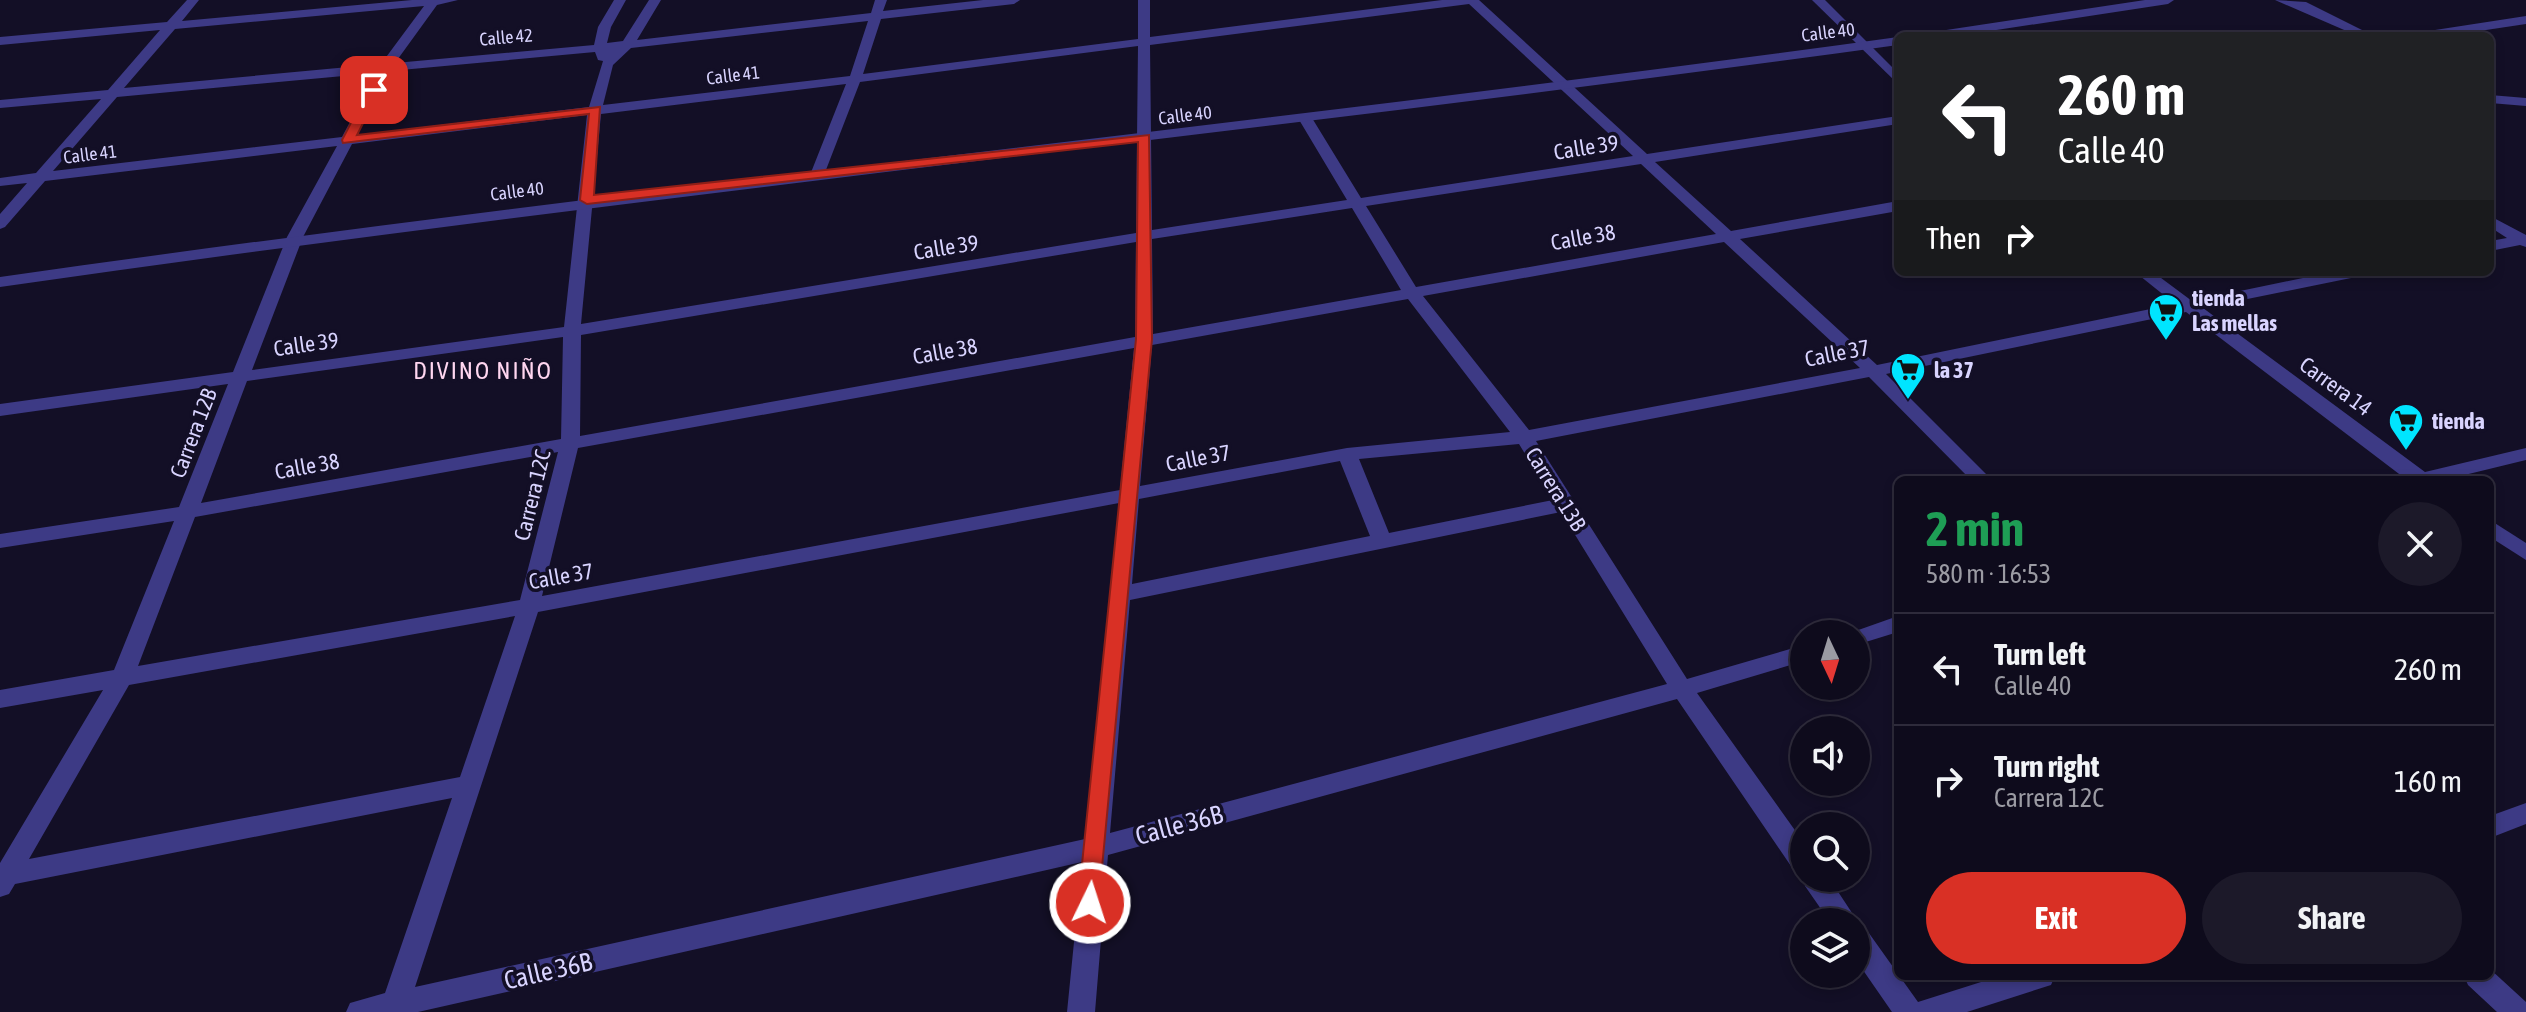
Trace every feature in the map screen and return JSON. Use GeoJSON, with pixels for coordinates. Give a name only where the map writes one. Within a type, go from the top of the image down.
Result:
{"type":"FeatureCollection","features":[{"type":"Feature","properties":{"kind":"street"},"geometry":{"type":"LineString","coordinates":[[0,224],[193,0]]}},
{"type":"Feature","properties":{"kind":"street"},"geometry":{"type":"LineString","coordinates":[[0,41],[440,0]]}},
{"type":"Feature","properties":{"kind":"street","name":"Carrera 12B"},"geometry":{"type":"LineString","coordinates":[[3,880],[123,676],[295,237],[387,65],[440,0]]}},
{"type":"Feature","properties":{"kind":"street","name":"Carrera 12C"},"geometry":{"type":"LineString","coordinates":[[394,1009],[529,606],[570,442],[572,331],[603,56],[601,34],[620,0]]}},
{"type":"Feature","properties":{"kind":"street"},"geometry":{"type":"LineString","coordinates":[[628,44],[655,0]]}},
{"type":"Feature","properties":{"kind":"street"},"geometry":{"type":"LineString","coordinates":[[817,175],[855,79],[881,0]]}},
{"type":"Feature","properties":{"kind":"street","name":"Calle 42"},"geometry":{"type":"LineString","coordinates":[[0,104],[387,65],[603,56],[628,44],[1014,0]]}},
{"type":"Feature","properties":{"kind":"street"},"geometry":{"type":"LineString","coordinates":[[1081,1012],[1144,339],[1144,0]]}},
{"type":"Feature","properties":{"kind":"street"},"geometry":{"type":"LineString","coordinates":[[1376,0],[1387,11]]}},
{"type":"Feature","properties":{"kind":"street"},"geometry":{"type":"LineString","coordinates":[[1471,0],[1567,84],[1873,371],[1978,476]]}},
{"type":"Feature","properties":{"kind":"street","name":"Calle 41"},"geometry":{"type":"LineString","coordinates":[[0,182],[1145,44],[1471,0]]}},
{"type":"Feature","properties":{"kind":"street"},"geometry":{"type":"LineString","coordinates":[[1818,0],[1894,76]]}},
{"type":"Feature","properties":{"kind":"street"},"geometry":{"type":"LineString","coordinates":[[1959,32],[2168,0]]}},
{"type":"Feature","properties":{"kind":"street"},"geometry":{"type":"LineString","coordinates":[[2281,0],[2312,9],[2360,32]]}},
{"type":"Feature","properties":{"kind":"street"},"geometry":{"type":"LineString","coordinates":[[2448,32],[2526,20]]}},
{"type":"Feature","properties":{"kind":"street","name":"Calle 40"},"geometry":{"type":"LineString","coordinates":[[0,282],[295,237],[587,200],[1144,138],[1894,42]]}},
{"type":"Feature","properties":{"kind":"street"},"geometry":{"type":"LineString","coordinates":[[2494,99],[2526,102]]}},
{"type":"Feature","properties":{"kind":"street","name":"Carrera 13B"},"geometry":{"type":"LineString","coordinates":[[1305,118],[1411,292],[1524,437],[1682,689],[1790,844]]}},
{"type":"Feature","properties":{"kind":"street","name":"Calle 39"},"geometry":{"type":"LineString","coordinates":[[0,410],[572,331],[1144,236],[1894,121]]}},
{"type":"Feature","properties":{"kind":"street","name":"Calle 38"},"geometry":{"type":"LineString","coordinates":[[0,541],[188,512],[1726,235],[1894,211]]}},
{"type":"Feature","properties":{"kind":"street"},"geometry":{"type":"LineString","coordinates":[[2494,223],[2525,241]]}},
{"type":"Feature","properties":{"kind":"street"},"geometry":{"type":"LineString","coordinates":[[2494,245],[2525,241]]}},
{"type":"Feature","properties":{"kind":"street","name":"Carrera 14"},"geometry":{"type":"LineString","coordinates":[[2148,276],[2416,476]]}},
{"type":"Feature","properties":{"kind":"street","name":"Calle 37"},"geometry":{"type":"LineString","coordinates":[[0,699],[529,606],[1347,454],[1524,437],[1873,371],[2335,276]]}},
{"type":"Feature","properties":{"kind":"street"},"geometry":{"type":"LineString","coordinates":[[1347,454],[1383,542]]}},
{"type":"Feature","properties":{"kind":"street"},"geometry":{"type":"LineString","coordinates":[[2437,476],[2526,454]]}},
{"type":"Feature","properties":{"kind":"street"},"geometry":{"type":"LineString","coordinates":[[1121,594],[1566,504]]}},
{"type":"Feature","properties":{"kind":"street"},"geometry":{"type":"LineString","coordinates":[[2494,530],[2526,553]]}},
{"type":"Feature","properties":{"kind":"street"},"geometry":{"type":"LineString","coordinates":[[1870,633],[1894,625]]}},
{"type":"Feature","properties":{"kind":"street","name":"Calle 36B"},"geometry":{"type":"LineString","coordinates":[[360,1012],[394,1009],[1094,848],[1790,657]]}},
{"type":"Feature","properties":{"kind":"street"},"geometry":{"type":"LineString","coordinates":[[3,880],[469,785]]}},
{"type":"Feature","properties":{"kind":"street"},"geometry":{"type":"LineString","coordinates":[[2494,825],[2526,813]]}},
{"type":"Feature","properties":{"kind":"street"},"geometry":{"type":"LineString","coordinates":[[1870,958],[1908,1012]]}},
{"type":"Feature","properties":{"kind":"street"},"geometry":{"type":"LineString","coordinates":[[1926,1012],[2028,980]]}},
{"type":"Feature","properties":{"kind":"street"},"geometry":{"type":"LineString","coordinates":[[2482,980],[2517,1012]]}},
{"type":"Feature","properties":{"kind":"place","name":"tienda Las mellas"},"geometry":{"type":"Point","coordinates":[2166,342]}},
{"type":"Feature","properties":{"kind":"place","name":"la 37"},"geometry":{"type":"Point","coordinates":[1908,401]}},
{"type":"Feature","properties":{"kind":"place","name":"tienda"},"geometry":{"type":"Point","coordinates":[2406,452]}},
{"type":"Feature","properties":{"kind":"district","name":"DIVINO NIÑO"},"geometry":{"type":"Point","coordinates":[483,370]}},
{"type":"Feature","properties":{"kind":"route"},"geometry":{"type":"LineString","coordinates":[[374,90],[348,140],[595,109],[587,200],[1144,138],[1144,339],[1090,903]]}}]}
